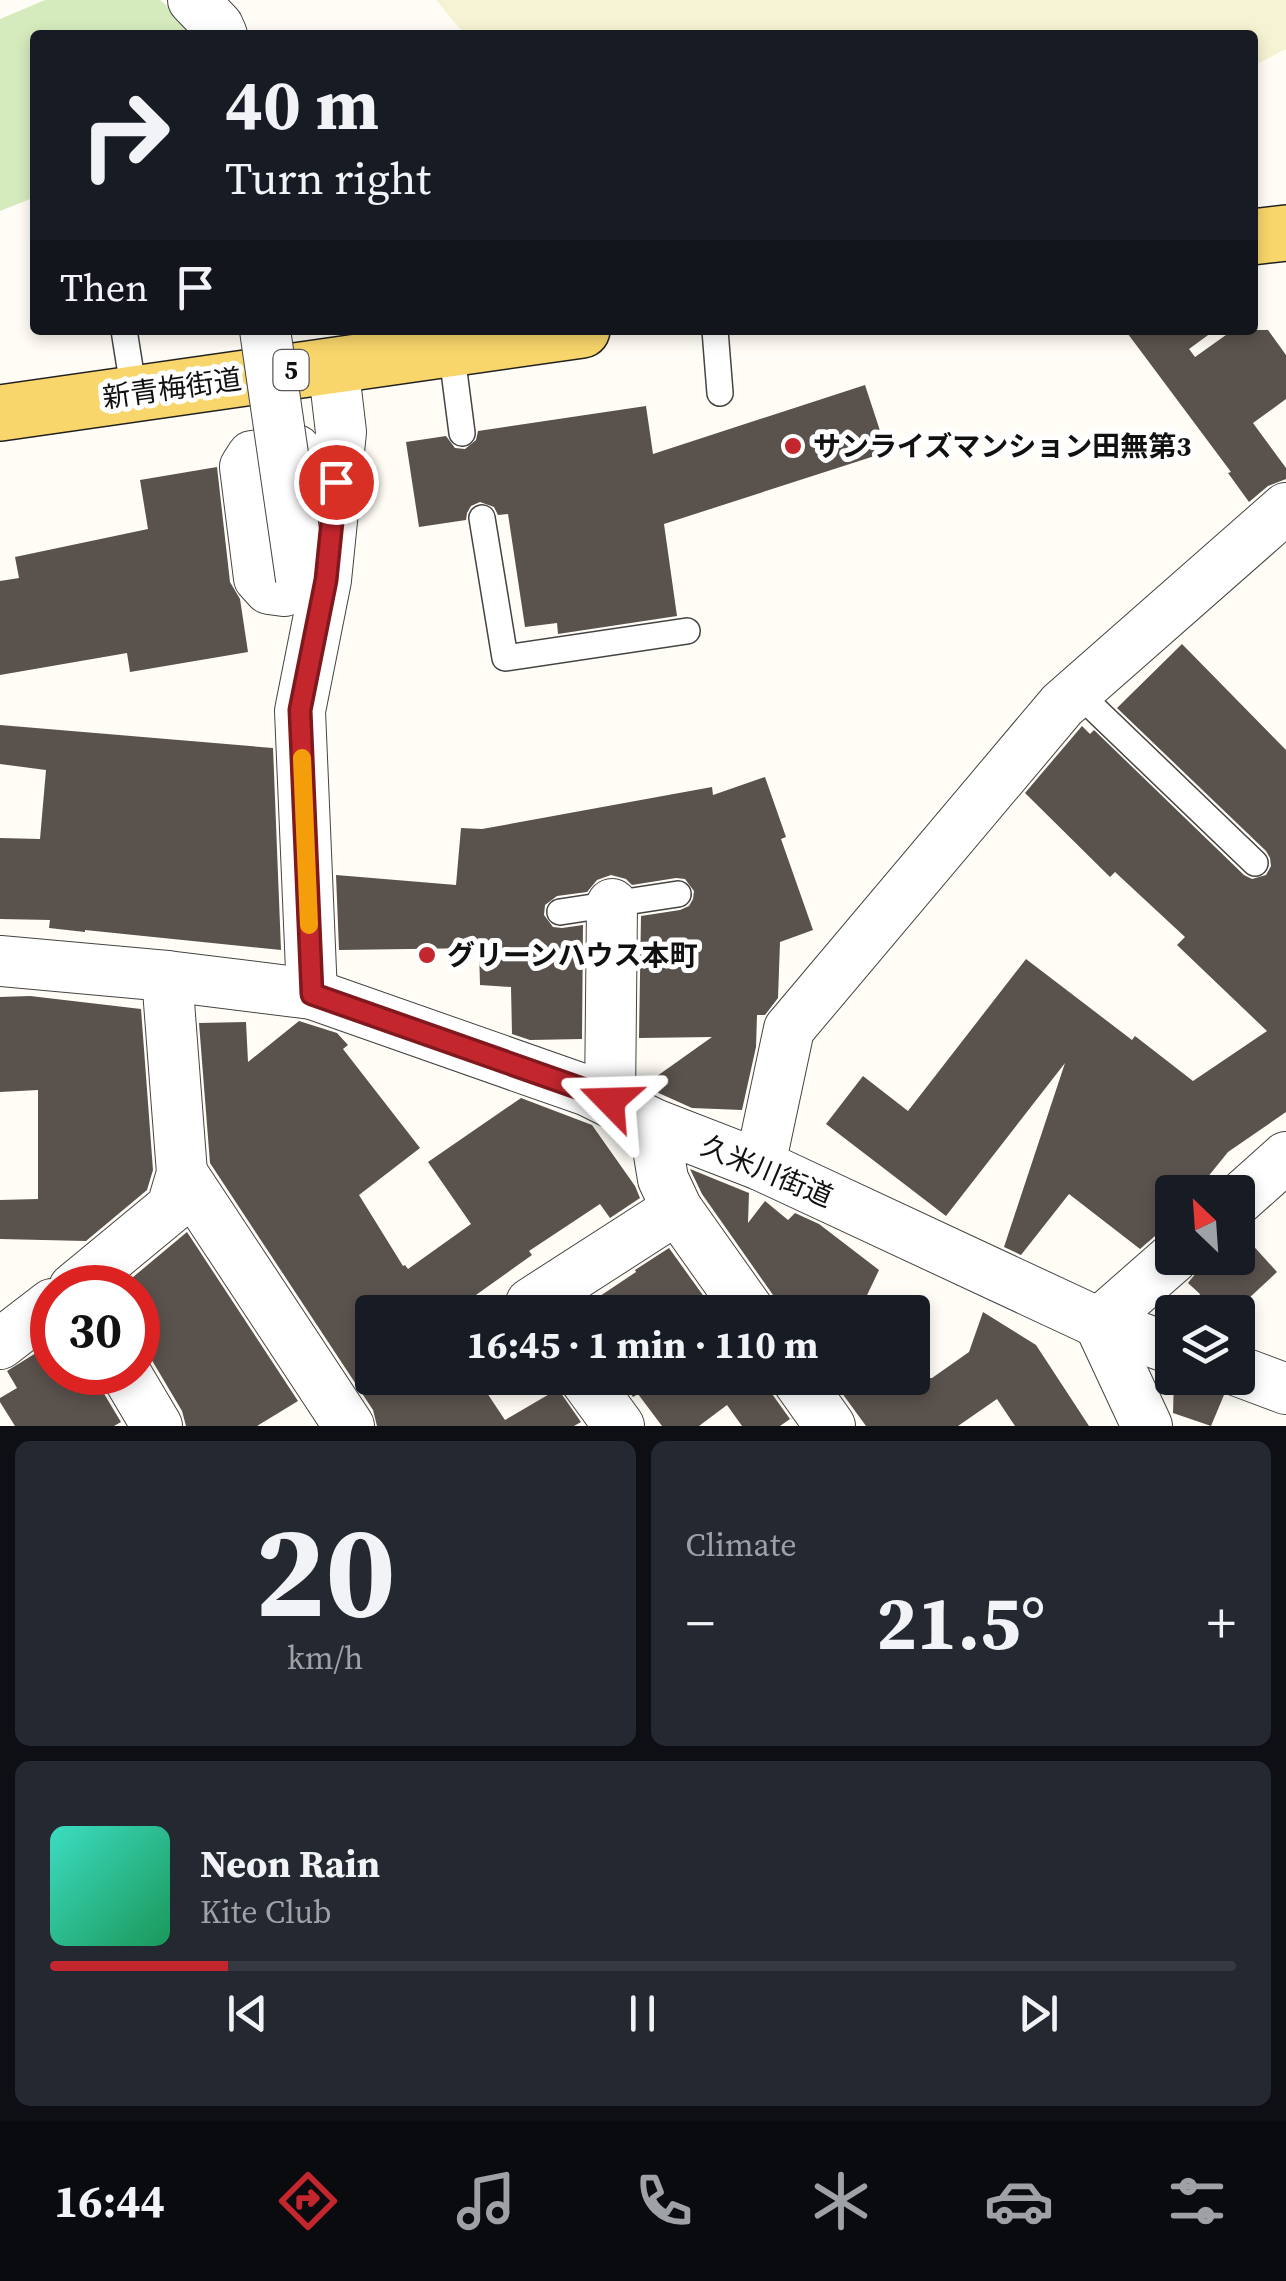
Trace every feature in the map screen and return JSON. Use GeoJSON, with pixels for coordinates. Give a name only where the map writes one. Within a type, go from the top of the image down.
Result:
{"type":"FeatureCollection","features":[{"type":"Feature","properties":{"kind":"main road"},"geometry":{"type":"LineString","coordinates":[[1258,237],[1286,233]]}},
{"type":"Feature","properties":{"kind":"main road","name":"新青梅街道"},"geometry":{"type":"LineString","coordinates":[[0,413],[134,393],[338,352],[451,348],[546,335]]}},
{"type":"Feature","properties":{"kind":"street"},"geometry":{"type":"LineString","coordinates":[[266,335],[283,452],[302,579],[284,591],[269,590],[259,578],[246,468],[252,456],[283,452],[296,450]]}},
{"type":"Feature","properties":{"kind":"street"},"geometry":{"type":"LineString","coordinates":[[312,994],[300,710],[326,580],[341,432],[338,352]]}},
{"type":"Feature","properties":{"kind":"street"},"geometry":{"type":"LineString","coordinates":[[760,1165],[789,1030],[1050,718],[1286,508]]}},
{"type":"Feature","properties":{"kind":"street"},"geometry":{"type":"LineString","coordinates":[[610,1101],[612,904]]}},
{"type":"Feature","properties":{"kind":"street","name":"久米川街道"},"geometry":{"type":"LineString","coordinates":[[0,961],[312,994],[588,1091],[654,1124],[760,1165],[1099,1323],[1155,1342]]}},
{"type":"Feature","properties":{"kind":"street"},"geometry":{"type":"LineString","coordinates":[[101,1265],[172,1207],[182,1172],[167,976]]}},
{"type":"Feature","properties":{"kind":"street"},"geometry":{"type":"LineString","coordinates":[[654,1124],[663,1178],[677,1209],[738,1295]]}},
{"type":"Feature","properties":{"kind":"street"},"geometry":{"type":"LineString","coordinates":[[1255,1185],[1286,1157]]}},
{"type":"Feature","properties":{"kind":"street"},"geometry":{"type":"LineString","coordinates":[[182,1172],[349,1426]]}},
{"type":"Feature","properties":{"kind":"street"},"geometry":{"type":"LineString","coordinates":[[545,1295],[677,1209]]}},
{"type":"Feature","properties":{"kind":"street"},"geometry":{"type":"LineString","coordinates":[[1147,1426],[1099,1323],[1155,1274]]}},
{"type":"Feature","properties":{"kind":"street"},"geometry":{"type":"LineString","coordinates":[[0,1344],[30,1321]]}},
{"type":"Feature","properties":{"kind":"street"},"geometry":{"type":"LineString","coordinates":[[139,1395],[157,1426]]}},
{"type":"Feature","properties":{"kind":"street"},"geometry":{"type":"LineString","coordinates":[[596,1395],[618,1426]]}},
{"type":"Feature","properties":{"kind":"street"},"geometry":{"type":"LineString","coordinates":[[808,1395],[830,1426]]}},
{"type":"Feature","properties":{"kind":"lane"},"geometry":{"type":"LineString","coordinates":[[125,335],[134,393]]}},
{"type":"Feature","properties":{"kind":"lane"},"geometry":{"type":"LineString","coordinates":[[714,335],[720,393]]}},
{"type":"Feature","properties":{"kind":"lane"},"geometry":{"type":"LineString","coordinates":[[451,348],[462,434]]}},
{"type":"Feature","properties":{"kind":"lane"},"geometry":{"type":"LineString","coordinates":[[482,518],[505,658],[687,631]]}},
{"type":"Feature","properties":{"kind":"lane"},"geometry":{"type":"LineString","coordinates":[[1077,692],[1255,863]]}},
{"type":"Feature","properties":{"kind":"lane"},"geometry":{"type":"LineString","coordinates":[[560,912],[678,894]]}},
{"type":"Feature","properties":{"kind":"shaded area"},"geometry":{"type":"Polygon","coordinates":[[[436,0],[1286,0],[1286,49],[1258,63],[1258,30],[461,30],[436,0]]]}},
{"type":"Feature","properties":{"kind":"green space"},"geometry":{"type":"Polygon","coordinates":[[[45,0],[160,0],[194,30],[30,30],[30,199],[0,211],[0,19],[45,0]]]}},
{"type":"Feature","properties":{"kind":"building"},"geometry":{"type":"Polygon","coordinates":[[[1258,330],[1268,330],[1286,355],[1286,399],[1253,423],[1286,468],[1286,479],[1268,486],[1249,502],[1228,473],[1231,472],[1129,335],[1208,335],[1189,349],[1195,357],[1226,335],[1258,335],[1258,330]]]}},
{"type":"Feature","properties":{"kind":"building"},"geometry":{"type":"Polygon","coordinates":[[[865,385],[887,452],[664,524],[677,616],[558,634],[557,623],[525,627],[508,514],[498,515],[494,507],[480,502],[471,506],[466,520],[419,527],[406,442],[446,436],[455,448],[465,449],[476,440],[478,431],[646,406],[653,454],[865,385]]]}},
{"type":"Feature","properties":{"kind":"building"},"geometry":{"type":"Polygon","coordinates":[[[217,467],[230,582],[240,599],[248,652],[130,672],[127,653],[0,675],[0,581],[19,578],[15,557],[148,529],[140,480],[217,467]]]}},
{"type":"Feature","properties":{"kind":"building"},"geometry":{"type":"Polygon","coordinates":[[[1182,644],[1286,750],[1286,1112],[1228,1152],[1209,1175],[1155,1175],[1155,1236],[1140,1249],[1069,1194],[1021,1255],[1004,1247],[1065,1063],[946,1216],[826,1124],[863,1076],[908,1111],[1026,959],[1193,1081],[1267,1031],[1177,945],[1185,937],[1115,872],[1110,877],[1025,793],[1082,726],[1090,734],[1094,730],[1244,875],[1252,879],[1266,875],[1271,866],[1266,851],[1117,708],[1182,644]]]}},
{"type":"Feature","properties":{"kind":"building"},"geometry":{"type":"Polygon","coordinates":[[[0,725],[273,748],[281,950],[49,928],[50,920],[0,919],[0,838],[40,839],[46,770],[0,764],[0,725]]]}},
{"type":"Feature","properties":{"kind":"building"},"geometry":{"type":"Polygon","coordinates":[[[765,777],[786,837],[781,839],[813,930],[780,942],[778,998],[765,1015],[757,1015],[756,1047],[742,1110],[692,1108],[643,1086],[712,1037],[639,1038],[641,916],[689,906],[694,891],[685,879],[632,885],[611,875],[597,880],[587,892],[557,896],[545,905],[544,915],[553,927],[583,925],[582,1039],[530,1040],[512,1034],[511,987],[480,985],[479,948],[339,950],[336,875],[456,885],[461,828],[482,829],[712,787],[713,795],[765,777]]]}},
{"type":"Feature","properties":{"kind":"building"},"geometry":{"type":"Polygon","coordinates":[[[30,996],[141,1009],[153,1170],[147,1190],[86,1241],[0,1239],[0,1200],[38,1199],[38,1090],[0,1092],[0,997],[30,996]]]}},
{"type":"Feature","properties":{"kind":"building"},"geometry":{"type":"Polygon","coordinates":[[[299,1021],[337,1033],[348,1045],[343,1049],[420,1148],[359,1195],[408,1269],[471,1224],[428,1162],[521,1098],[592,1125],[640,1198],[610,1218],[600,1204],[529,1251],[532,1255],[476,1295],[355,1295],[355,1383],[210,1163],[199,1023],[246,1022],[248,1062],[299,1021]]]}},
{"type":"Feature","properties":{"kind":"building"},"geometry":{"type":"Polygon","coordinates":[[[690,1169],[749,1193],[748,1223],[765,1201],[788,1220],[795,1213],[819,1224],[879,1270],[867,1295],[773,1295],[702,1194],[690,1169]]]}},
{"type":"Feature","properties":{"kind":"building"},"geometry":{"type":"Polygon","coordinates":[[[187,1232],[298,1401],[257,1426],[186,1426],[182,1411],[160,1374],[160,1265],[148,1265],[187,1232]]]}},
{"type":"Feature","properties":{"kind":"building"},"geometry":{"type":"Polygon","coordinates":[[[669,1248],[703,1295],[602,1295],[669,1248]]]}},
{"type":"Feature","properties":{"kind":"building"},"geometry":{"type":"Polygon","coordinates":[[[1255,1248],[1277,1272],[1252,1295],[1200,1295],[1188,1283],[1194,1275],[1255,1275],[1255,1248]]]}},
{"type":"Feature","properties":{"kind":"building"},"geometry":{"type":"Polygon","coordinates":[[[983,1312],[1036,1345],[1089,1426],[1015,1426],[997,1399],[958,1426],[866,1426],[843,1395],[930,1395],[930,1378],[969,1352],[983,1312]]]}},
{"type":"Feature","properties":{"kind":"building"},"geometry":{"type":"Polygon","coordinates":[[[30,1357],[30,1395],[105,1395],[121,1422],[114,1426],[15,1426],[0,1402],[0,1398],[17,1388],[7,1371],[30,1357]]]}},
{"type":"Feature","properties":{"kind":"building"},"geometry":{"type":"Polygon","coordinates":[[[363,1395],[488,1395],[505,1420],[548,1395],[562,1395],[581,1422],[574,1426],[377,1426],[363,1395]]]}},
{"type":"Feature","properties":{"kind":"building"},"geometry":{"type":"Polygon","coordinates":[[[639,1395],[773,1395],[790,1419],[780,1426],[742,1426],[727,1405],[699,1426],[662,1426],[639,1395]]]}},
{"type":"Feature","properties":{"kind":"building"},"geometry":{"type":"Polygon","coordinates":[[[1174,1395],[1224,1395],[1211,1426],[1173,1413],[1174,1395]]]}},
{"type":"Feature","properties":{"kind":"slow traffic"},"geometry":{"type":"LineString","coordinates":[[302,758],[309,925]]}},
{"type":"Feature","properties":{"kind":"place","name":"サンライズマンション田無第3"},"geometry":{"type":"Point","coordinates":[793,446]}},
{"type":"Feature","properties":{"kind":"place","name":"グリーンハウス本町"},"geometry":{"type":"Point","coordinates":[427,955]}},
{"type":"Feature","properties":{"kind":"route"},"geometry":{"type":"LineString","coordinates":[[336,482],[326,580],[300,710],[312,994],[610,1101]]}}]}
